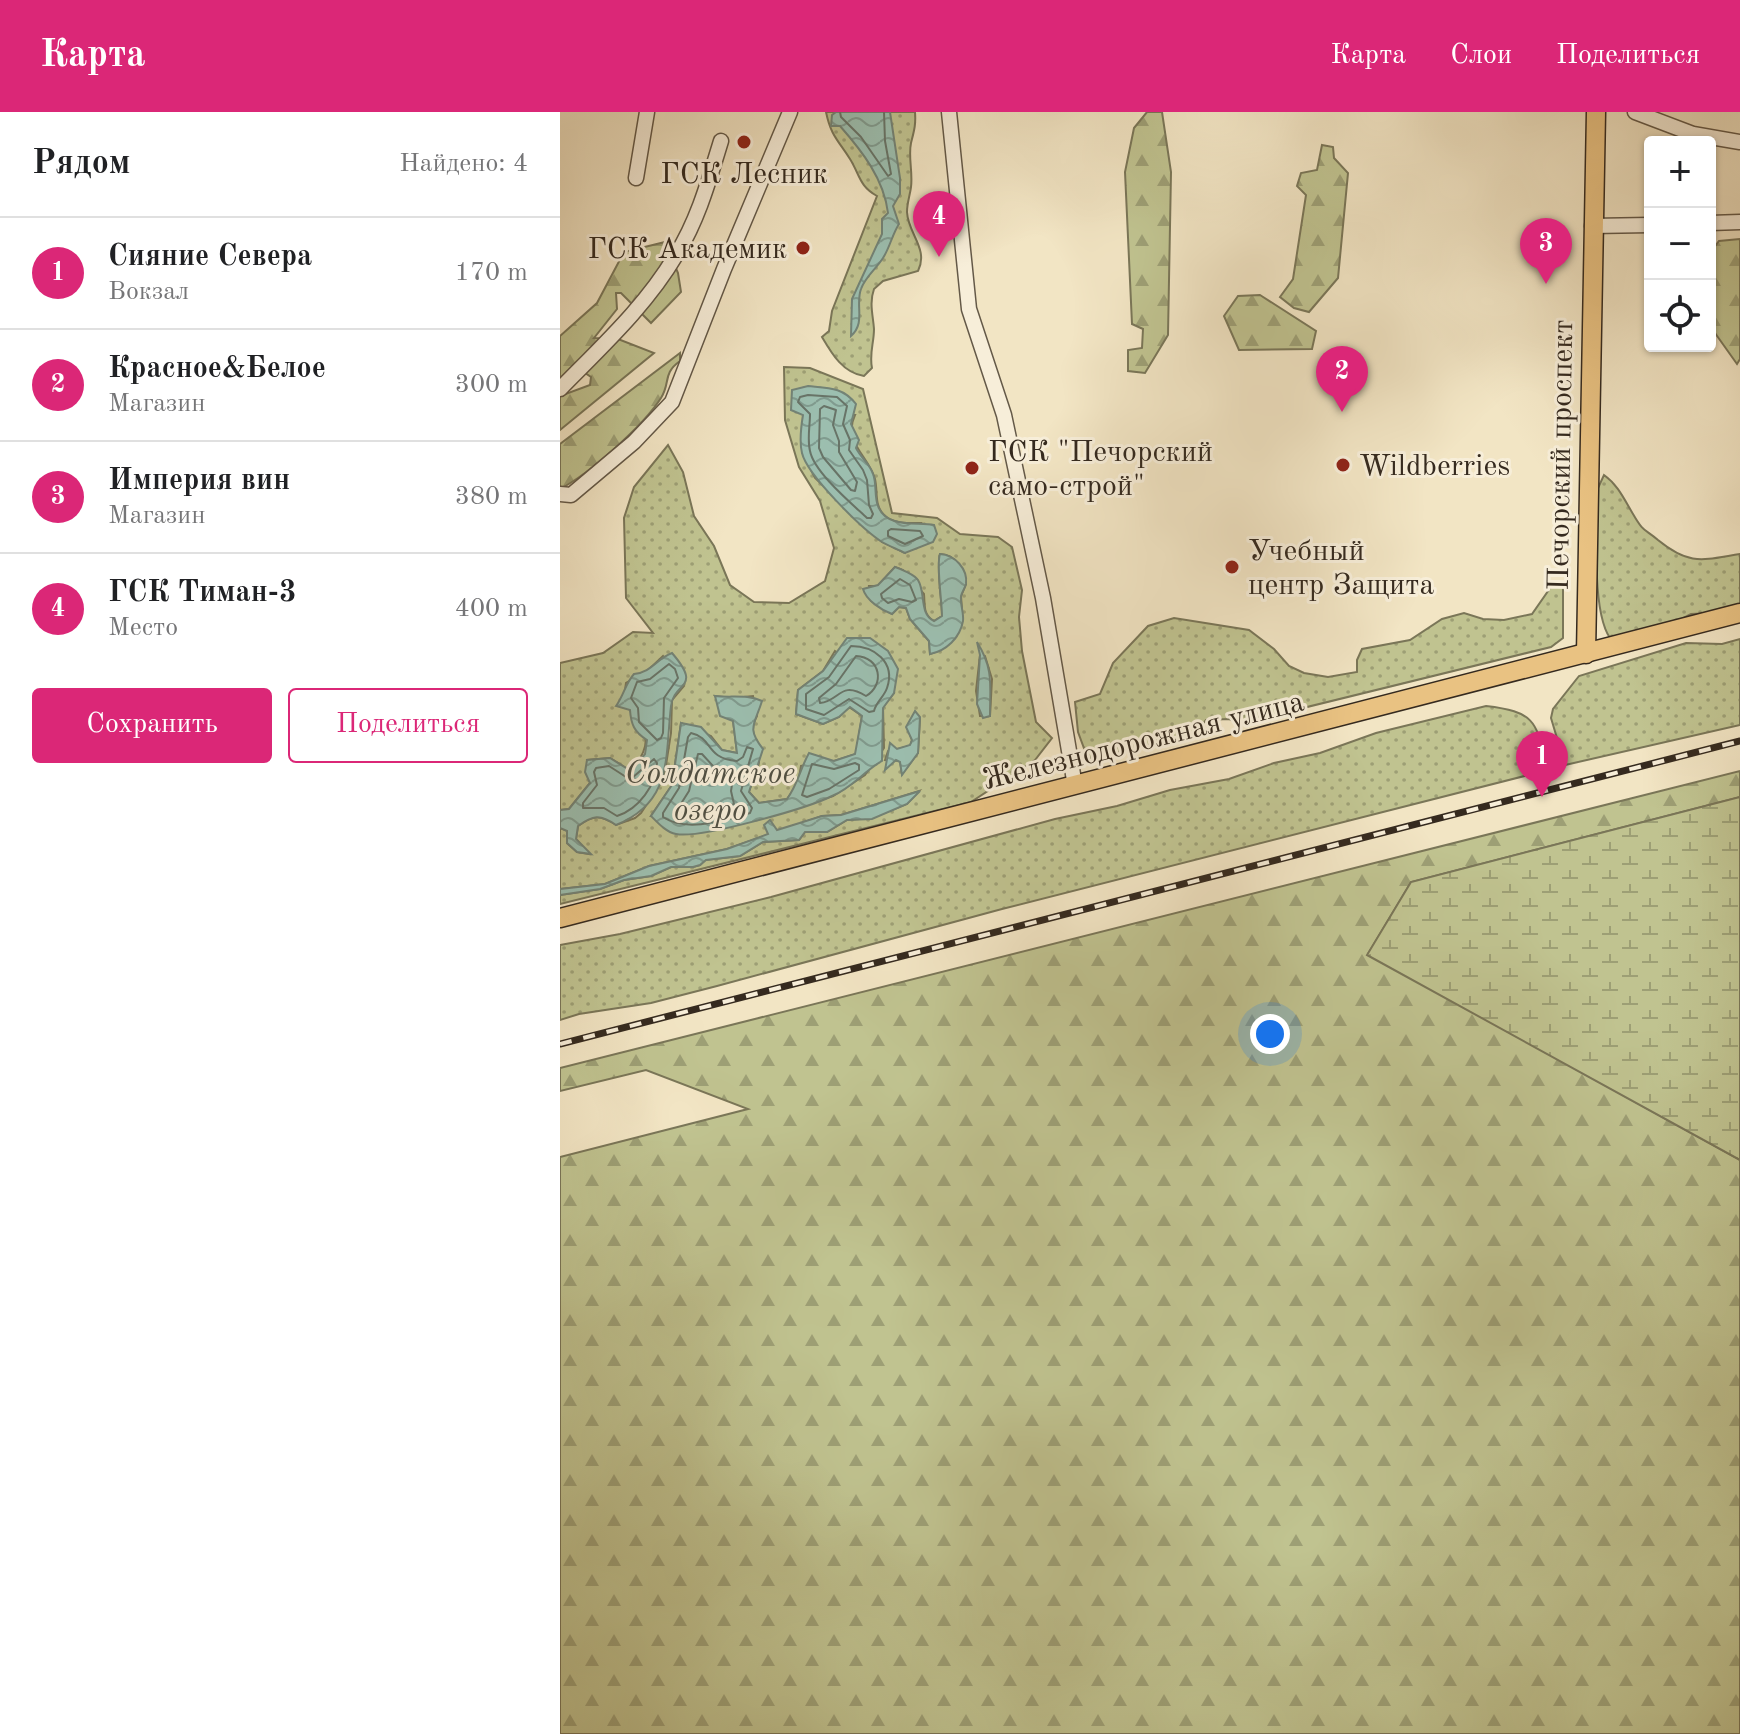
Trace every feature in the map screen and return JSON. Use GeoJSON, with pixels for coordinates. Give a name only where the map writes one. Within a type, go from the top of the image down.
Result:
{"type":"FeatureCollection","features":[{"type":"Feature","properties":{"kind":"main road","name":"Печорский проспект"},"geometry":{"type":"LineString","coordinates":[[1586,654],[1596,112]]}},
{"type":"Feature","properties":{"kind":"main road","name":"Железнодорожная улица"},"geometry":{"type":"LineString","coordinates":[[560,918],[1740,613]]}},
{"type":"Feature","properties":{"kind":"street"},"geometry":{"type":"LineString","coordinates":[[636,178],[647,112]]}},
{"type":"Feature","properties":{"kind":"street"},"geometry":{"type":"LineString","coordinates":[[560,494],[571,495],[634,442],[672,402],[790,112]]}},
{"type":"Feature","properties":{"kind":"street"},"geometry":{"type":"LineString","coordinates":[[949,112],[969,309],[1004,415],[1043,598],[1075,786]]}},
{"type":"Feature","properties":{"kind":"street"},"geometry":{"type":"LineString","coordinates":[[1635,112],[1693,134],[1740,142]]}},
{"type":"Feature","properties":{"kind":"street"},"geometry":{"type":"LineString","coordinates":[[560,389],[630,317],[676,255],[699,208],[721,141]]}},
{"type":"Feature","properties":{"kind":"street"},"geometry":{"type":"LineString","coordinates":[[1716,223],[1740,222]]}},
{"type":"Feature","properties":{"kind":"street"},"geometry":{"type":"LineString","coordinates":[[1592,226],[1644,225]]}},
{"type":"Feature","properties":{"kind":"green space"},"geometry":{"type":"Polygon","coordinates":[[[826,112],[915,112],[907,212],[920,248],[921,263],[918,271],[883,281],[874,289],[872,368],[864,376],[844,367],[822,337],[829,331],[832,311],[877,196],[860,180],[833,132],[826,112]]]}},
{"type":"Feature","properties":{"kind":"green space"},"geometry":{"type":"Polygon","coordinates":[[[1147,112],[1162,112],[1171,172],[1168,335],[1145,373],[1128,371],[1128,350],[1142,348],[1143,329],[1132,324],[1125,172],[1134,128],[1147,112]]]}},
{"type":"Feature","properties":{"kind":"green space"},"geometry":{"type":"Polygon","coordinates":[[[1322,145],[1333,147],[1334,158],[1348,173],[1338,278],[1309,312],[1294,308],[1280,297],[1293,279],[1306,195],[1297,186],[1301,173],[1317,170],[1322,145]]]}},
{"type":"Feature","properties":{"kind":"green space"},"geometry":{"type":"Polygon","coordinates":[[[1740,239],[1740,359],[1737,364],[1716,334],[1716,245],[1719,241],[1740,239]]]}},
{"type":"Feature","properties":{"kind":"green space"},"geometry":{"type":"Polygon","coordinates":[[[665,242],[678,273],[681,292],[651,323],[621,293],[616,293],[617,309],[594,338],[618,339],[654,353],[560,430],[560,396],[590,385],[591,377],[585,373],[560,387],[560,336],[597,303],[624,252],[665,242]]]}},
{"type":"Feature","properties":{"kind":"green space"},"geometry":{"type":"Polygon","coordinates":[[[1260,295],[1316,331],[1312,349],[1239,350],[1224,316],[1238,296],[1260,295]]]}},
{"type":"Feature","properties":{"kind":"green space"},"geometry":{"type":"Polygon","coordinates":[[[680,353],[680,361],[671,370],[661,398],[642,422],[600,461],[560,489],[560,444],[680,353]]]}},
{"type":"Feature","properties":{"kind":"green space"},"geometry":{"type":"Polygon","coordinates":[[[784,367],[810,368],[863,389],[892,513],[937,518],[960,534],[998,537],[1012,547],[1022,590],[1019,617],[1022,651],[1036,722],[1052,738],[1035,760],[971,802],[560,904],[560,895],[600,889],[624,880],[651,876],[671,867],[693,867],[705,860],[740,856],[763,842],[799,840],[805,832],[827,832],[847,820],[872,818],[907,804],[919,791],[841,815],[822,816],[727,849],[649,866],[605,884],[560,889],[560,828],[568,831],[567,843],[577,852],[589,854],[576,839],[578,826],[597,817],[616,825],[641,813],[664,778],[672,700],[684,686],[663,656],[646,672],[626,683],[629,708],[646,743],[642,755],[631,771],[610,758],[587,760],[590,783],[569,809],[560,810],[560,663],[603,653],[633,632],[653,633],[626,598],[624,518],[634,487],[668,445],[683,472],[694,516],[714,546],[730,585],[754,602],[789,603],[825,581],[834,548],[820,501],[799,467],[785,420],[784,367]],[[803,415],[802,452],[815,478],[882,542],[905,553],[921,523],[896,521],[887,518],[881,511],[872,471],[854,441],[852,425],[855,415],[803,415]],[[940,554],[942,616],[934,621],[926,613],[924,594],[903,570],[895,567],[878,586],[869,586],[871,601],[892,614],[899,607],[906,608],[910,619],[929,641],[930,654],[941,650],[962,610],[961,596],[966,584],[964,573],[955,560],[940,554]],[[835,651],[823,671],[798,690],[796,714],[823,724],[839,717],[849,707],[862,716],[856,754],[801,766],[798,783],[787,799],[759,803],[749,792],[759,761],[753,733],[757,716],[753,696],[715,696],[733,721],[737,753],[722,750],[711,736],[681,723],[672,785],[651,816],[760,819],[833,796],[865,775],[884,748],[883,707],[894,693],[835,651]],[[980,655],[976,691],[980,716],[990,716],[992,679],[985,656],[980,655]],[[915,712],[907,727],[912,740],[910,746],[888,751],[885,760],[900,761],[902,774],[918,753],[920,718],[915,712]]]}},
{"type":"Feature","properties":{"kind":"green space"},"geometry":{"type":"Polygon","coordinates":[[[1604,475],[1617,488],[1642,527],[1679,554],[1697,559],[1740,554],[1740,605],[1713,613],[1691,614],[1670,625],[1610,638],[1600,608],[1596,566],[1598,488],[1604,475]]]}},
{"type":"Feature","properties":{"kind":"green space"},"geometry":{"type":"Polygon","coordinates":[[[1553,584],[1563,584],[1563,638],[1551,647],[1238,724],[1229,719],[1206,720],[1194,734],[1088,759],[1078,732],[1075,702],[1100,694],[1113,663],[1148,626],[1174,618],[1249,630],[1274,649],[1289,666],[1304,673],[1328,677],[1357,672],[1357,660],[1362,649],[1410,640],[1442,619],[1464,613],[1483,619],[1504,620],[1532,614],[1553,584]]]}},
{"type":"Feature","properties":{"kind":"green space"},"geometry":{"type":"Polygon","coordinates":[[[1740,639],[1740,725],[1565,765],[1551,718],[1553,709],[1579,676],[1686,643],[1722,644],[1740,639]]]}},
{"type":"Feature","properties":{"kind":"green space"},"geometry":{"type":"Polygon","coordinates":[[[1486,706],[1516,712],[1532,723],[1541,741],[1548,770],[1002,909],[651,1003],[579,1014],[560,1020],[560,945],[620,934],[771,897],[1055,819],[1117,806],[1170,790],[1229,779],[1376,733],[1486,706]]]}},
{"type":"Feature","properties":{"kind":"green space"},"geometry":{"type":"Polygon","coordinates":[[[1740,771],[1740,797],[1411,882],[1368,954],[1740,1160],[1740,1734],[560,1734],[560,1157],[748,1109],[646,1070],[560,1091],[560,1068],[1740,771]]]}},
{"type":"Feature","properties":{"kind":"green space"},"geometry":{"type":"Polygon","coordinates":[[[1740,797],[1740,1160],[1367,955],[1411,882],[1740,797]]]}},
{"type":"Feature","properties":{"kind":"water"},"geometry":{"type":"Polygon","coordinates":[[[836,112],[890,112],[900,178],[900,194],[893,206],[899,224],[883,258],[863,285],[859,295],[858,325],[851,336],[852,299],[882,234],[882,219],[888,213],[882,189],[871,166],[840,126],[831,126],[832,115],[836,112]]]}},
{"type":"Feature","properties":{"kind":"water"},"geometry":{"type":"Polygon","coordinates":[[[808,386],[840,391],[856,404],[851,424],[859,440],[856,448],[873,474],[878,506],[887,518],[894,521],[934,525],[937,534],[933,542],[905,553],[887,545],[862,526],[824,487],[802,453],[803,415],[791,410],[792,390],[808,386]]]}},
{"type":"Feature","properties":{"kind":"water"},"geometry":{"type":"Polygon","coordinates":[[[940,554],[955,560],[965,573],[966,584],[961,594],[963,621],[951,643],[930,654],[929,641],[910,619],[906,608],[899,607],[892,614],[871,601],[863,589],[878,585],[895,567],[904,571],[918,580],[924,608],[934,621],[942,616],[940,554]]]}},
{"type":"Feature","properties":{"kind":"water","name":"Солдатское озеро"},"geometry":{"type":"Polygon","coordinates":[[[847,638],[870,638],[888,651],[898,669],[894,693],[883,708],[882,761],[832,796],[778,815],[730,827],[676,834],[651,816],[672,785],[681,723],[701,727],[722,750],[737,753],[733,721],[720,716],[715,696],[762,701],[753,731],[763,749],[749,792],[759,803],[787,799],[809,753],[834,761],[855,754],[862,716],[850,707],[839,717],[823,724],[796,714],[798,690],[823,671],[847,638]]]}},
{"type":"Feature","properties":{"kind":"water"},"geometry":{"type":"Polygon","coordinates":[[[977,642],[990,678],[990,716],[983,718],[977,704],[980,655],[977,642]]]}},
{"type":"Feature","properties":{"kind":"water"},"geometry":{"type":"Polygon","coordinates":[[[672,653],[686,679],[673,698],[666,760],[657,791],[648,804],[616,825],[597,817],[578,826],[576,839],[591,854],[577,852],[567,843],[567,831],[560,828],[560,810],[569,809],[590,783],[585,772],[587,760],[610,758],[631,771],[645,754],[647,740],[634,727],[630,710],[616,706],[634,674],[645,671],[672,653]]]}},
{"type":"Feature","properties":{"kind":"water"},"geometry":{"type":"Polygon","coordinates":[[[915,711],[920,717],[918,753],[902,775],[900,762],[896,760],[885,770],[890,743],[897,749],[910,745],[912,740],[906,727],[915,711]]]}},
{"type":"Feature","properties":{"kind":"water"},"geometry":{"type":"Polygon","coordinates":[[[920,791],[907,804],[872,819],[847,820],[827,832],[805,832],[799,840],[763,842],[740,856],[706,860],[693,867],[671,867],[651,876],[624,880],[600,889],[560,895],[560,889],[605,884],[649,866],[727,849],[768,834],[764,825],[770,820],[777,830],[920,791]]]}},
{"type":"Feature","properties":{"kind":"railway"},"geometry":{"type":"LineString","coordinates":[[560,1044],[1740,741]]}},
{"type":"Feature","properties":{"kind":"place","name":"ГСК Лесник"},"geometry":{"type":"Point","coordinates":[744,142]}},
{"type":"Feature","properties":{"kind":"place","name":"ГСК Академик"},"geometry":{"type":"Point","coordinates":[803,248]}},
{"type":"Feature","properties":{"kind":"place","name":"ГСК Тиман-3"},"geometry":{"type":"Point","coordinates":[939,257]}},
{"type":"Feature","properties":{"kind":"place","name":"Империя вин"},"geometry":{"type":"Point","coordinates":[1546,284]}},
{"type":"Feature","properties":{"kind":"place","name":"Красное&Белое"},"geometry":{"type":"Point","coordinates":[1342,412]}},
{"type":"Feature","properties":{"kind":"place","name":"Wildberries"},"geometry":{"type":"Point","coordinates":[1343,465]}},
{"type":"Feature","properties":{"kind":"place","name":"ГСК \"Печорский само-строй\""},"geometry":{"type":"Point","coordinates":[972,468]}},
{"type":"Feature","properties":{"kind":"place","name":"Учебный центр Защита"},"geometry":{"type":"Point","coordinates":[1232,567]}},
{"type":"Feature","properties":{"kind":"place","name":"Сияние Севера"},"geometry":{"type":"Point","coordinates":[1542,797]}}]}
